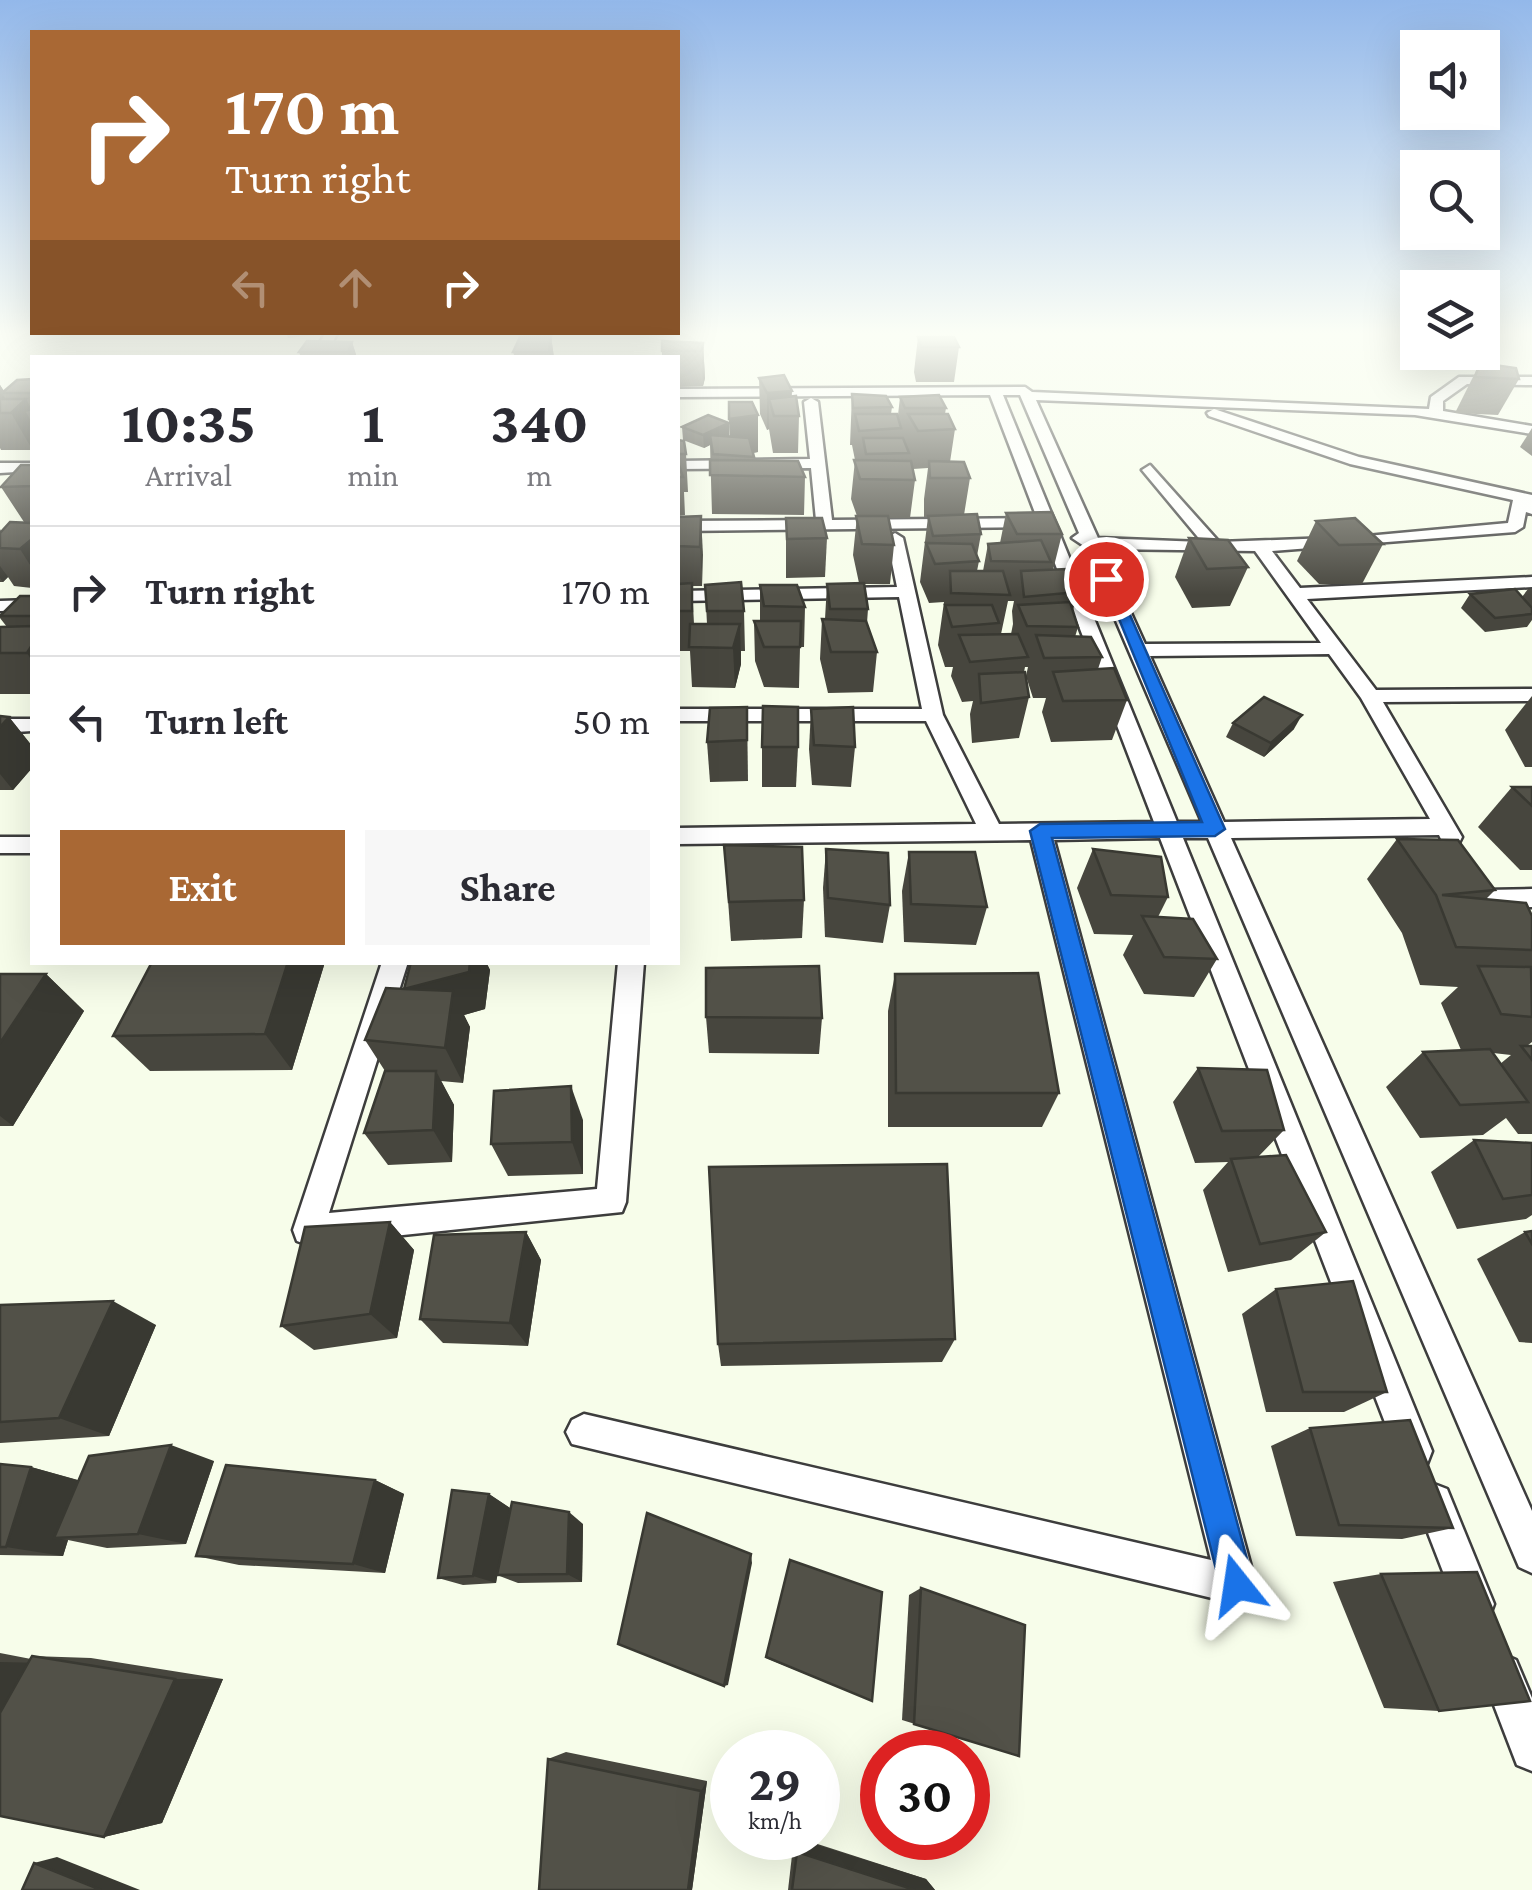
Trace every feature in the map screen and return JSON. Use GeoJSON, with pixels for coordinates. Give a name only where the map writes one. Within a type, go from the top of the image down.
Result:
{"type":"FeatureCollection","features":[{"type":"Feature","properties":{"kind":"street"},"geometry":{"type":"LineString","coordinates":[[813,419],[825,525]]}},
{"type":"Feature","properties":{"kind":"street"},"geometry":{"type":"LineString","coordinates":[[1005,419],[1532,1750]]}},
{"type":"Feature","properties":{"kind":"street"},"geometry":{"type":"LineString","coordinates":[[1037,419],[1532,1554]]}},
{"type":"Feature","properties":{"kind":"street"},"geometry":{"type":"LineString","coordinates":[[680,526],[1049,530],[1091,543],[1261,548],[1393,543],[1515,528],[1528,503],[1355,461],[1237,419]]}},
{"type":"Feature","properties":{"kind":"street"},"geometry":{"type":"LineString","coordinates":[[1463,419],[1532,430]]}},
{"type":"Feature","properties":{"kind":"street"},"geometry":{"type":"LineString","coordinates":[[680,465],[817,463]]}},
{"type":"Feature","properties":{"kind":"street"},"geometry":{"type":"LineString","coordinates":[[0,468],[30,467]]}},
{"type":"Feature","properties":{"kind":"street"},"geometry":{"type":"LineString","coordinates":[[1150,470],[1215,548]]}},
{"type":"Feature","properties":{"kind":"street"},"geometry":{"type":"LineString","coordinates":[[680,540],[895,538],[1049,530]]}},
{"type":"Feature","properties":{"kind":"street"},"geometry":{"type":"LineString","coordinates":[[895,538],[933,715],[990,829]]}},
{"type":"Feature","properties":{"kind":"street"},"geometry":{"type":"LineString","coordinates":[[1261,548],[1370,696],[1461,856]]}},
{"type":"Feature","properties":{"kind":"street"},"geometry":{"type":"LineString","coordinates":[[1295,594],[1532,582]]}},
{"type":"Feature","properties":{"kind":"street"},"geometry":{"type":"LineString","coordinates":[[680,596],[906,592]]}},
{"type":"Feature","properties":{"kind":"street"},"geometry":{"type":"LineString","coordinates":[[0,606],[30,605]]}},
{"type":"Feature","properties":{"kind":"street"},"geometry":{"type":"LineString","coordinates":[[1137,650],[1335,648]]}},
{"type":"Feature","properties":{"kind":"street"},"geometry":{"type":"LineString","coordinates":[[1370,696],[1532,695]]}},
{"type":"Feature","properties":{"kind":"street"},"geometry":{"type":"LineString","coordinates":[[680,715],[933,715]]}},
{"type":"Feature","properties":{"kind":"street"},"geometry":{"type":"LineString","coordinates":[[0,726],[30,726]]}},
{"type":"Feature","properties":{"kind":"street"},"geometry":{"type":"LineString","coordinates":[[680,836],[1444,826]]}},
{"type":"Feature","properties":{"kind":"street"},"geometry":{"type":"LineString","coordinates":[[584,1432],[1237,1585],[1040,831]]}},
{"type":"Feature","properties":{"kind":"street"},"geometry":{"type":"LineString","coordinates":[[1504,927],[1482,892],[1532,898]]}},
{"type":"Feature","properties":{"kind":"street"},"geometry":{"type":"LineString","coordinates":[[394,965],[308,1230],[611,1202],[631,965]]}},
{"type":"Feature","properties":{"kind":"building"},"geometry":{"type":"Polygon","coordinates":[[[699,419],[729,423],[703,435],[682,427],[699,419]]]}},
{"type":"Feature","properties":{"kind":"building"},"geometry":{"type":"Polygon","coordinates":[[[856,419],[898,419],[901,428],[859,431],[856,419]]]}},
{"type":"Feature","properties":{"kind":"building"},"geometry":{"type":"Polygon","coordinates":[[[911,419],[950,419],[955,429],[918,431],[911,419]]]}},
{"type":"Feature","properties":{"kind":"building"},"geometry":{"type":"Polygon","coordinates":[[[710,435],[749,438],[754,457],[713,454],[710,435]]]}},
{"type":"Feature","properties":{"kind":"building"},"geometry":{"type":"Polygon","coordinates":[[[863,438],[903,438],[909,453],[866,454],[863,438]]]}},
{"type":"Feature","properties":{"kind":"building"},"geometry":{"type":"Polygon","coordinates":[[[680,440],[684,441],[686,454],[680,454],[680,440]]]}},
{"type":"Feature","properties":{"kind":"building"},"geometry":{"type":"Polygon","coordinates":[[[710,460],[798,461],[805,477],[710,475],[710,460]]]}},
{"type":"Feature","properties":{"kind":"building"},"geometry":{"type":"Polygon","coordinates":[[[854,460],[911,461],[915,480],[860,479],[854,460]]]}},
{"type":"Feature","properties":{"kind":"building"},"geometry":{"type":"Polygon","coordinates":[[[929,461],[964,462],[970,478],[930,478],[929,461]]]}},
{"type":"Feature","properties":{"kind":"building"},"geometry":{"type":"Polygon","coordinates":[[[21,465],[30,465],[30,486],[1,487],[21,465]]]}},
{"type":"Feature","properties":{"kind":"building"},"geometry":{"type":"Polygon","coordinates":[[[1052,512],[1062,534],[1017,534],[1006,513],[1052,512]]]}},
{"type":"Feature","properties":{"kind":"building"},"geometry":{"type":"Polygon","coordinates":[[[977,514],[981,534],[933,536],[928,516],[977,514]]]}},
{"type":"Feature","properties":{"kind":"building"},"geometry":{"type":"Polygon","coordinates":[[[701,516],[700,547],[680,546],[680,517],[701,516]]]}},
{"type":"Feature","properties":{"kind":"building"},"geometry":{"type":"Polygon","coordinates":[[[856,516],[888,516],[894,545],[862,544],[856,516]]]}},
{"type":"Feature","properties":{"kind":"building"},"geometry":{"type":"Polygon","coordinates":[[[786,518],[822,518],[827,538],[787,539],[786,518]]]}},
{"type":"Feature","properties":{"kind":"building"},"geometry":{"type":"Polygon","coordinates":[[[1355,518],[1383,544],[1339,545],[1316,521],[1355,518]]]}},
{"type":"Feature","properties":{"kind":"building"},"geometry":{"type":"Polygon","coordinates":[[[10,522],[30,523],[30,541],[20,549],[0,548],[0,533],[10,522]]]}},
{"type":"Feature","properties":{"kind":"building"},"geometry":{"type":"Polygon","coordinates":[[[1189,538],[1228,540],[1248,567],[1207,569],[1189,538]]]}},
{"type":"Feature","properties":{"kind":"building"},"geometry":{"type":"Polygon","coordinates":[[[1041,540],[1051,562],[991,561],[988,544],[1041,540]]]}},
{"type":"Feature","properties":{"kind":"building"},"geometry":{"type":"Polygon","coordinates":[[[926,543],[972,544],[979,561],[935,564],[926,543]]]}},
{"type":"Feature","properties":{"kind":"building"},"geometry":{"type":"Polygon","coordinates":[[[1067,569],[1078,592],[1024,597],[1021,571],[1067,569]]]}},
{"type":"Feature","properties":{"kind":"building"},"geometry":{"type":"Polygon","coordinates":[[[950,571],[1003,571],[1010,595],[951,593],[950,571]]]}},
{"type":"Feature","properties":{"kind":"building"},"geometry":{"type":"Polygon","coordinates":[[[741,582],[744,611],[707,611],[705,585],[741,582]]]}},
{"type":"Feature","properties":{"kind":"building"},"geometry":{"type":"Polygon","coordinates":[[[692,583],[692,611],[680,611],[680,584],[692,583]]]}},
{"type":"Feature","properties":{"kind":"building"},"geometry":{"type":"Polygon","coordinates":[[[864,583],[868,609],[830,609],[827,584],[864,583]]]}},
{"type":"Feature","properties":{"kind":"building"},"geometry":{"type":"Polygon","coordinates":[[[760,585],[797,585],[805,607],[764,606],[760,585]]]}},
{"type":"Feature","properties":{"kind":"building"},"geometry":{"type":"Polygon","coordinates":[[[1515,589],[1532,608],[1532,614],[1495,618],[1470,594],[1515,589]]]}},
{"type":"Feature","properties":{"kind":"building"},"geometry":{"type":"Polygon","coordinates":[[[20,596],[30,596],[30,616],[0,616],[20,596]]]}},
{"type":"Feature","properties":{"kind":"building"},"geometry":{"type":"Polygon","coordinates":[[[1070,602],[1078,627],[1027,626],[1018,605],[1070,602]]]}},
{"type":"Feature","properties":{"kind":"building"},"geometry":{"type":"Polygon","coordinates":[[[945,605],[992,605],[999,623],[952,627],[945,605]]]}},
{"type":"Feature","properties":{"kind":"building"},"geometry":{"type":"Polygon","coordinates":[[[822,619],[866,621],[877,652],[831,652],[822,619]]]}},
{"type":"Feature","properties":{"kind":"building"},"geometry":{"type":"Polygon","coordinates":[[[754,621],[801,621],[800,647],[764,647],[754,621]]]}},
{"type":"Feature","properties":{"kind":"building"},"geometry":{"type":"Polygon","coordinates":[[[690,624],[740,624],[733,648],[689,647],[690,624]]]}},
{"type":"Feature","properties":{"kind":"building"},"geometry":{"type":"Polygon","coordinates":[[[30,626],[27,653],[0,653],[0,627],[30,626]]]}},
{"type":"Feature","properties":{"kind":"building"},"geometry":{"type":"Polygon","coordinates":[[[1018,634],[1028,657],[970,662],[959,635],[1018,634]]]}},
{"type":"Feature","properties":{"kind":"building"},"geometry":{"type":"Polygon","coordinates":[[[1036,635],[1091,637],[1102,657],[1044,658],[1036,635]]]}},
{"type":"Feature","properties":{"kind":"building"},"geometry":{"type":"Polygon","coordinates":[[[1114,668],[1127,700],[1063,701],[1053,672],[1114,668]]]}},
{"type":"Feature","properties":{"kind":"building"},"geometry":{"type":"Polygon","coordinates":[[[1025,672],[1029,697],[981,703],[979,674],[1025,672]]]}},
{"type":"Feature","properties":{"kind":"building"},"geometry":{"type":"Polygon","coordinates":[[[1264,697],[1302,715],[1271,743],[1233,723],[1264,697]]]}},
{"type":"Feature","properties":{"kind":"building"},"geometry":{"type":"Polygon","coordinates":[[[763,706],[798,707],[798,747],[762,747],[763,706]]]}},
{"type":"Feature","properties":{"kind":"building"},"geometry":{"type":"Polygon","coordinates":[[[747,707],[747,740],[707,742],[710,708],[747,707]]]}},
{"type":"Feature","properties":{"kind":"building"},"geometry":{"type":"Polygon","coordinates":[[[853,707],[855,747],[814,745],[811,709],[853,707]]]}},
{"type":"Feature","properties":{"kind":"building"},"geometry":{"type":"Polygon","coordinates":[[[1512,787],[1532,787],[1532,806],[1512,787]]]}},
{"type":"Feature","properties":{"kind":"building"},"geometry":{"type":"Polygon","coordinates":[[[1397,839],[1458,840],[1495,890],[1442,895],[1526,903],[1532,916],[1532,950],[1456,947],[1436,895],[1397,839]]]}},
{"type":"Feature","properties":{"kind":"building"},"geometry":{"type":"Polygon","coordinates":[[[724,845],[802,847],[804,900],[729,902],[724,845]]]}},
{"type":"Feature","properties":{"kind":"building"},"geometry":{"type":"Polygon","coordinates":[[[826,849],[888,853],[890,905],[828,898],[826,849]]]}},
{"type":"Feature","properties":{"kind":"building"},"geometry":{"type":"Polygon","coordinates":[[[1093,849],[1161,857],[1168,897],[1111,895],[1093,849]]]}},
{"type":"Feature","properties":{"kind":"building"},"geometry":{"type":"Polygon","coordinates":[[[909,852],[975,852],[987,907],[911,904],[909,852]]]}},
{"type":"Feature","properties":{"kind":"building"},"geometry":{"type":"Polygon","coordinates":[[[1142,916],[1193,919],[1217,959],[1164,957],[1142,916]]]}},
{"type":"Feature","properties":{"kind":"building"},"geometry":{"type":"Polygon","coordinates":[[[150,965],[287,965],[265,1034],[113,1036],[150,965]]]}},
{"type":"Feature","properties":{"kind":"building"},"geometry":{"type":"Polygon","coordinates":[[[410,965],[470,965],[469,972],[404,989],[410,965]]]}},
{"type":"Feature","properties":{"kind":"building"},"geometry":{"type":"Polygon","coordinates":[[[819,966],[822,1018],[706,1017],[706,968],[819,966]]]}},
{"type":"Feature","properties":{"kind":"building"},"geometry":{"type":"Polygon","coordinates":[[[1478,966],[1531,967],[1532,1017],[1501,1014],[1478,966]]]}},
{"type":"Feature","properties":{"kind":"building"},"geometry":{"type":"Polygon","coordinates":[[[1038,973],[1059,1093],[896,1093],[895,974],[1038,973]]]}},
{"type":"Feature","properties":{"kind":"building"},"geometry":{"type":"Polygon","coordinates":[[[0,974],[46,974],[0,1043],[0,974]]]}},
{"type":"Feature","properties":{"kind":"building"},"geometry":{"type":"Polygon","coordinates":[[[386,988],[453,991],[445,1048],[365,1040],[386,988]]]}},
{"type":"Feature","properties":{"kind":"building"},"geometry":{"type":"Polygon","coordinates":[[[1521,1046],[1532,1046],[1532,1060],[1521,1046]]]}},
{"type":"Feature","properties":{"kind":"building"},"geometry":{"type":"Polygon","coordinates":[[[1490,1049],[1528,1102],[1460,1105],[1423,1052],[1490,1049]]]}},
{"type":"Feature","properties":{"kind":"building"},"geometry":{"type":"Polygon","coordinates":[[[1198,1068],[1267,1070],[1284,1130],[1222,1131],[1198,1068]]]}},
{"type":"Feature","properties":{"kind":"building"},"geometry":{"type":"Polygon","coordinates":[[[385,1071],[436,1071],[433,1130],[364,1133],[385,1071]]]}},
{"type":"Feature","properties":{"kind":"building"},"geometry":{"type":"Polygon","coordinates":[[[571,1086],[572,1142],[491,1144],[494,1091],[571,1086]]]}},
{"type":"Feature","properties":{"kind":"building"},"geometry":{"type":"Polygon","coordinates":[[[1474,1140],[1532,1143],[1532,1195],[1503,1199],[1474,1140]]]}},
{"type":"Feature","properties":{"kind":"building"},"geometry":{"type":"Polygon","coordinates":[[[1286,1155],[1326,1232],[1260,1244],[1231,1159],[1286,1155]]]}},
{"type":"Feature","properties":{"kind":"building"},"geometry":{"type":"Polygon","coordinates":[[[947,1164],[955,1339],[718,1344],[709,1167],[947,1164]]]}},
{"type":"Feature","properties":{"kind":"building"},"geometry":{"type":"Polygon","coordinates":[[[390,1222],[370,1314],[281,1326],[305,1227],[390,1222]]]}},
{"type":"Feature","properties":{"kind":"building"},"geometry":{"type":"Polygon","coordinates":[[[526,1232],[510,1323],[420,1319],[434,1235],[526,1232]]]}},
{"type":"Feature","properties":{"kind":"building"},"geometry":{"type":"Polygon","coordinates":[[[1353,1281],[1387,1392],[1303,1392],[1276,1289],[1353,1281]]]}},
{"type":"Feature","properties":{"kind":"building"},"geometry":{"type":"Polygon","coordinates":[[[113,1301],[59,1418],[0,1422],[0,1305],[113,1301]]]}},
{"type":"Feature","properties":{"kind":"building"},"geometry":{"type":"Polygon","coordinates":[[[1410,1420],[1453,1528],[1339,1525],[1310,1428],[1410,1420]]]}},
{"type":"Feature","properties":{"kind":"building"},"geometry":{"type":"Polygon","coordinates":[[[171,1445],[138,1534],[54,1538],[89,1456],[171,1445]]]}},
{"type":"Feature","properties":{"kind":"building"},"geometry":{"type":"Polygon","coordinates":[[[0,1464],[31,1467],[6,1547],[0,1547],[0,1464]]]}},
{"type":"Feature","properties":{"kind":"building"},"geometry":{"type":"Polygon","coordinates":[[[226,1465],[375,1480],[353,1564],[196,1556],[226,1465]]]}},
{"type":"Feature","properties":{"kind":"building"},"geometry":{"type":"Polygon","coordinates":[[[452,1490],[489,1494],[473,1576],[438,1578],[452,1490]]]}},
{"type":"Feature","properties":{"kind":"building"},"geometry":{"type":"Polygon","coordinates":[[[512,1502],[569,1512],[567,1574],[497,1575],[512,1502]]]}},
{"type":"Feature","properties":{"kind":"building"},"geometry":{"type":"Polygon","coordinates":[[[647,1513],[751,1554],[724,1686],[618,1644],[647,1513]]]}},
{"type":"Feature","properties":{"kind":"building"},"geometry":{"type":"Polygon","coordinates":[[[790,1560],[882,1592],[872,1701],[766,1657],[790,1560]]]}},
{"type":"Feature","properties":{"kind":"building"},"geometry":{"type":"Polygon","coordinates":[[[1477,1572],[1530,1701],[1439,1711],[1381,1574],[1477,1572]]]}},
{"type":"Feature","properties":{"kind":"building"},"geometry":{"type":"Polygon","coordinates":[[[921,1588],[1025,1625],[1019,1756],[990,1747],[990,1730],[934,1730],[914,1724],[921,1588]]]}},
{"type":"Feature","properties":{"kind":"building"},"geometry":{"type":"Polygon","coordinates":[[[32,1656],[175,1679],[104,1837],[0,1816],[0,1713],[32,1656]]]}},
{"type":"Feature","properties":{"kind":"building"},"geometry":{"type":"Polygon","coordinates":[[[548,1759],[701,1791],[688,1890],[539,1890],[548,1759]]]}},
{"type":"Feature","properties":{"kind":"building"},"geometry":{"type":"Polygon","coordinates":[[[796,1860],[822,1860],[915,1890],[792,1890],[796,1860]]]}},
{"type":"Feature","properties":{"kind":"building"},"geometry":{"type":"Polygon","coordinates":[[[34,1863],[101,1890],[22,1890],[34,1863]]]}},
{"type":"Feature","properties":{"kind":"route"},"geometry":{"type":"LineString","coordinates":[[1106,579],[1215,829],[1040,831],[1237,1585]]}}]}
